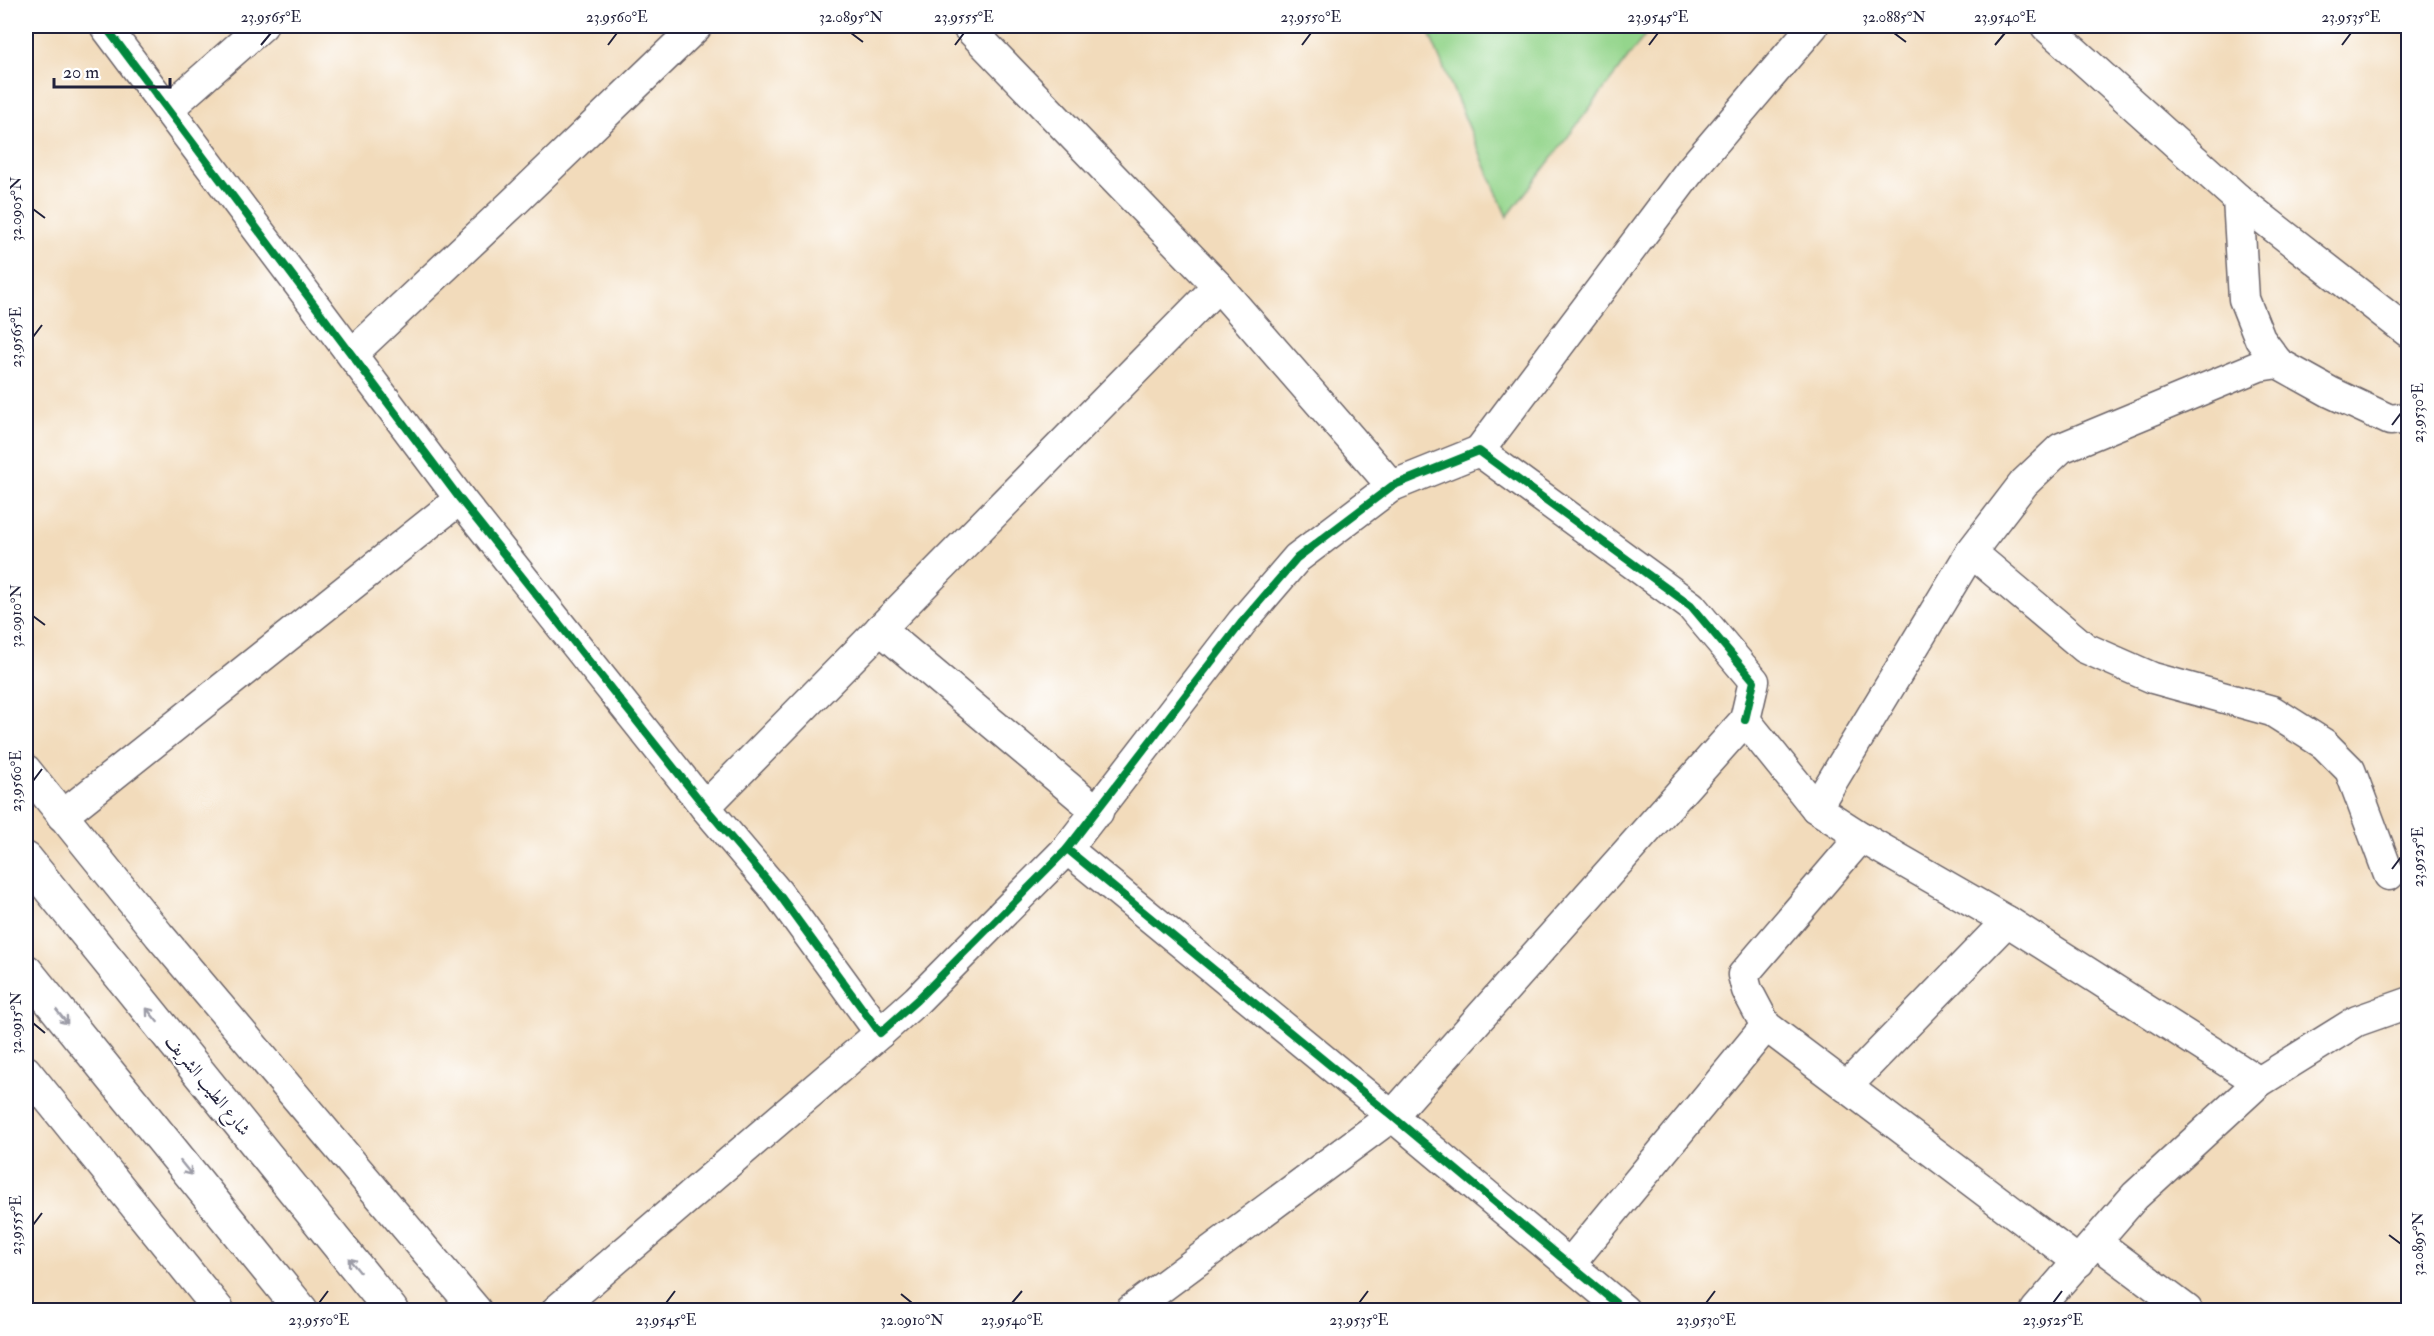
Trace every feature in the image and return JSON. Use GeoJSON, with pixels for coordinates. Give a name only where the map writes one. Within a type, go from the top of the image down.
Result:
{"type":"FeatureCollection","features":[{"type":"Feature","properties":{"kind":"main road","name":"شارع الطيب الشريف"},"geometry":{"type":"LineString","coordinates":[[26,859],[391,1311]]}},
{"type":"Feature","properties":{"kind":"main road"},"geometry":{"type":"LineString","coordinates":[[26,971],[301,1311]]}},
{"type":"Feature","properties":{"kind":"street"},"geometry":{"type":"LineString","coordinates":[[105,26],[460,500],[705,807],[778,893],[880,1033]]}},
{"type":"Feature","properties":{"kind":"street"},"geometry":{"type":"LineString","coordinates":[[168,109],[262,26]]}},
{"type":"Feature","properties":{"kind":"street"},"geometry":{"type":"LineString","coordinates":[[352,354],[697,26]]}},
{"type":"Feature","properties":{"kind":"street"},"geometry":{"type":"LineString","coordinates":[[968,26],[1218,286],[1392,486]]}},
{"type":"Feature","properties":{"kind":"street"},"geometry":{"type":"LineString","coordinates":[[557,1311],[917,1000],[1068,849],[1242,622],[1297,558],[1392,486],[1479,451],[1689,172],[1813,26]]}},
{"type":"Feature","properties":{"kind":"street"},"geometry":{"type":"LineString","coordinates":[[2046,26],[2238,199],[2409,332]]}},
{"type":"Feature","properties":{"kind":"street"},"geometry":{"type":"LineString","coordinates":[[2238,199],[2244,299],[2260,339],[2278,363],[2330,392],[2390,420],[2409,418]]}},
{"type":"Feature","properties":{"kind":"street"},"geometry":{"type":"LineString","coordinates":[[705,807],[1218,286]]}},
{"type":"Feature","properties":{"kind":"street"},"geometry":{"type":"LineString","coordinates":[[1816,808],[1971,552],[2024,483],[2061,448],[2259,366],[2278,363]]}},
{"type":"Feature","properties":{"kind":"street"},"geometry":{"type":"LineString","coordinates":[[1131,1311],[1392,1116],[1745,720],[1754,681],[1691,606],[1479,451]]}},
{"type":"Feature","properties":{"kind":"street"},"geometry":{"type":"LineString","coordinates":[[62,816],[460,500]]}},
{"type":"Feature","properties":{"kind":"street"},"geometry":{"type":"LineString","coordinates":[[1971,552],[2085,648],[2152,678],[2272,711],[2324,744],[2350,770],[2390,875]]}},
{"type":"Feature","properties":{"kind":"street"},"geometry":{"type":"LineString","coordinates":[[880,629],[1098,812]]}},
{"type":"Feature","properties":{"kind":"street"},"geometry":{"type":"LineString","coordinates":[[1745,720],[1816,808],[1861,837],[2007,921],[2259,1082]]}},
{"type":"Feature","properties":{"kind":"street"},"geometry":{"type":"LineString","coordinates":[[26,770],[167,945],[476,1311]]}},
{"type":"Feature","properties":{"kind":"street"},"geometry":{"type":"LineString","coordinates":[[1861,837],[1743,975],[1747,990],[1766,1026],[1846,1087],[2087,1252],[2187,1311]]}},
{"type":"Feature","properties":{"kind":"street"},"geometry":{"type":"LineString","coordinates":[[1068,849],[1624,1311]]}},
{"type":"Feature","properties":{"kind":"street"},"geometry":{"type":"LineString","coordinates":[[1846,1087],[2007,921]]}},
{"type":"Feature","properties":{"kind":"street"},"geometry":{"type":"LineString","coordinates":[[2036,1311],[2135,1196],[2259,1082],[2357,1021],[2409,1003]]}},
{"type":"Feature","properties":{"kind":"street"},"geometry":{"type":"LineString","coordinates":[[1569,1265],[1766,1026]]}},
{"type":"Feature","properties":{"kind":"street"},"geometry":{"type":"LineString","coordinates":[[26,1071],[219,1311]]}},
{"type":"Feature","properties":{"kind":"green space"},"geometry":{"type":"Polygon","coordinates":[[[1426,26],[1652,26],[1507,217],[1426,26]]]}},
{"type":"Feature","properties":{"kind":"cycle path"},"geometry":{"type":"LineString","coordinates":[[105,26],[460,499],[705,807],[778,893],[880,1033],[917,1000],[1067,849]]}},
{"type":"Feature","properties":{"kind":"cycle path"},"geometry":{"type":"LineString","coordinates":[[1624,1310],[1067,849],[1242,622],[1297,558],[1392,486],[1479,451],[1691,606],[1754,681],[1745,720]]}}]}
